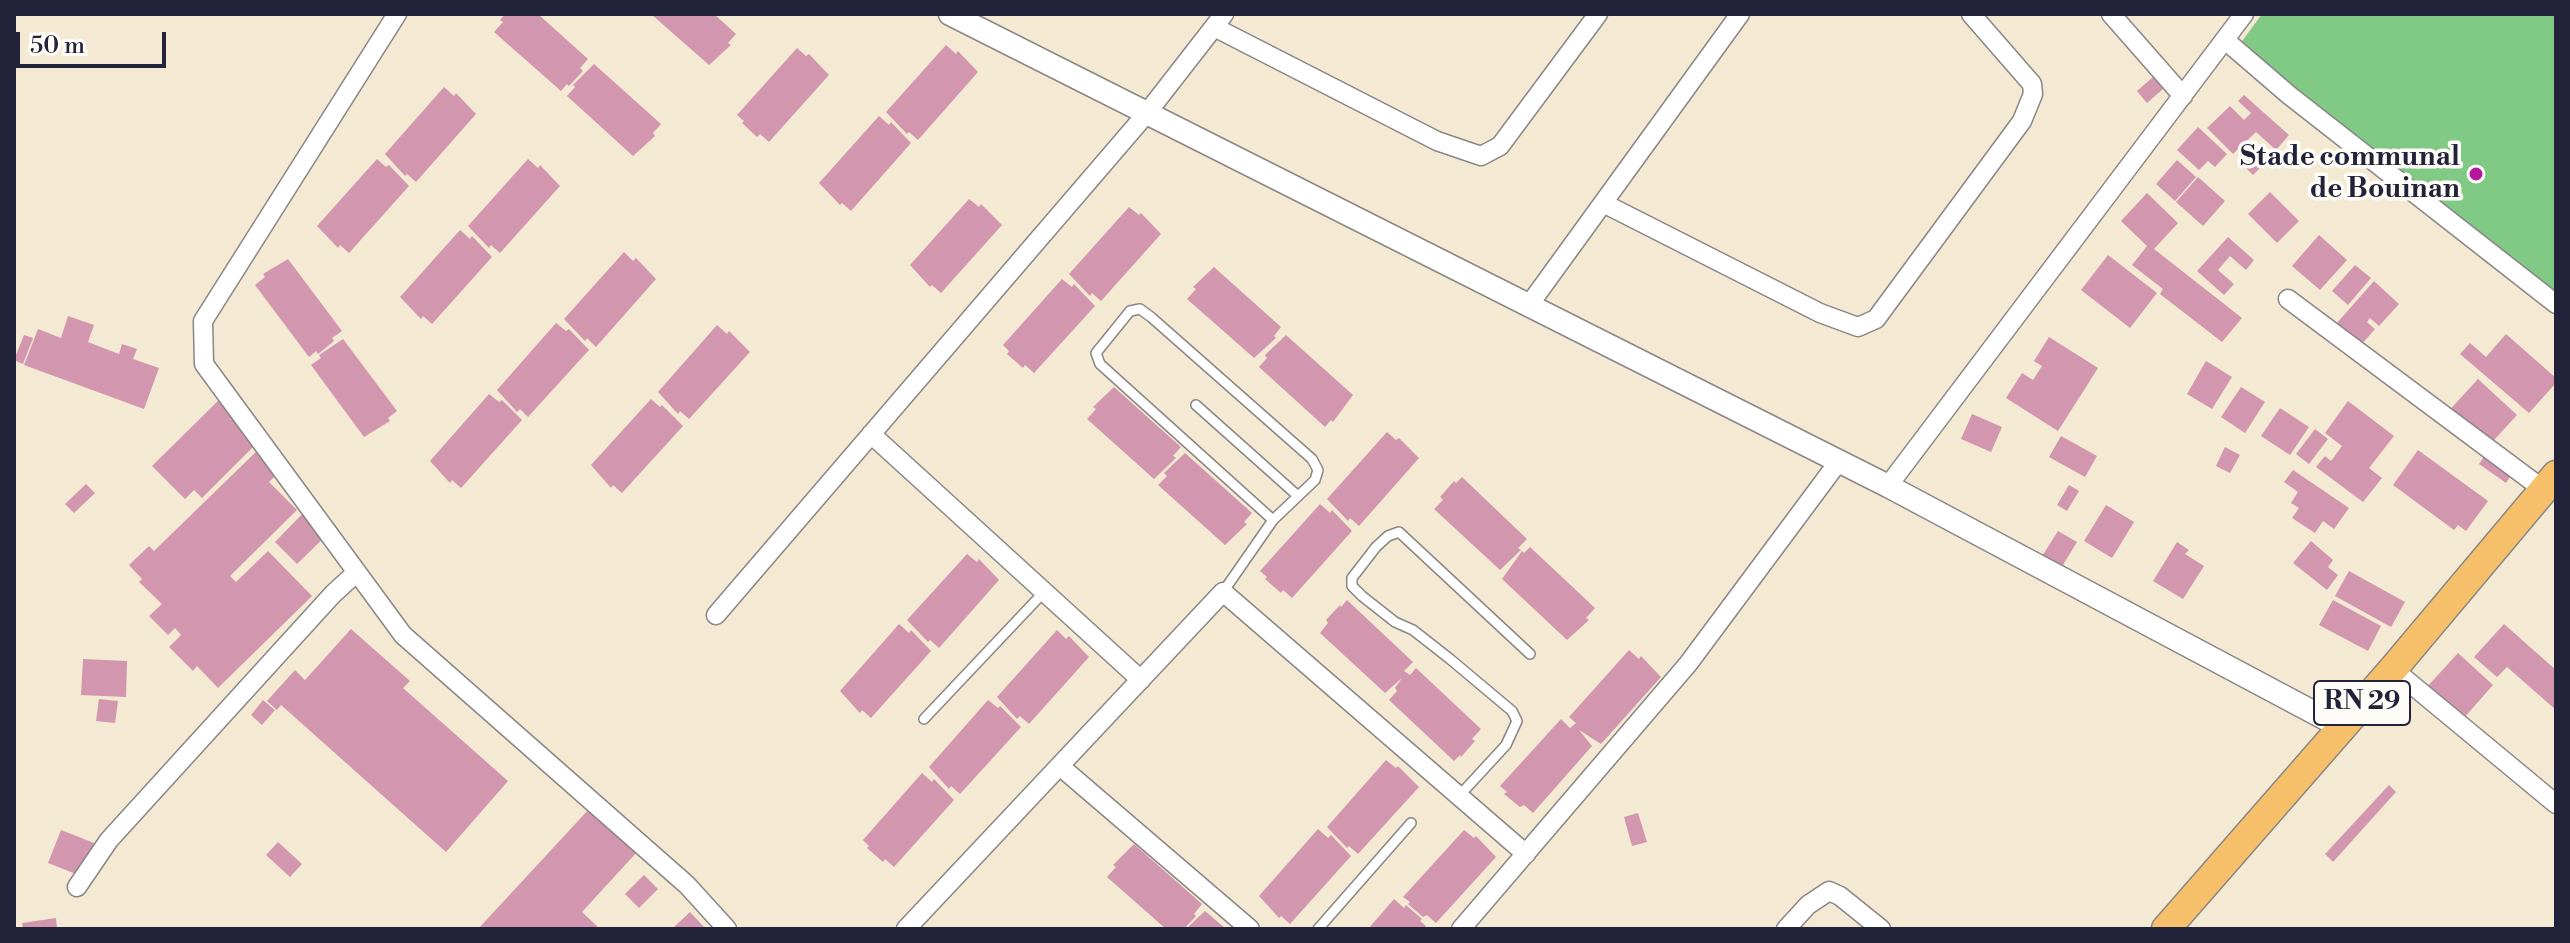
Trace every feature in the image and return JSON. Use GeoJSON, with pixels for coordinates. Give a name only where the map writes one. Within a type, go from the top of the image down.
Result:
{"type":"FeatureCollection","features":[{"type":"Feature","properties":{"kind":"main road","name":"RN 29"},"geometry":{"type":"LineString","coordinates":[[2166,929],[2550,483]]}},
{"type":"Feature","properties":{"kind":"street"},"geometry":{"type":"LineString","coordinates":[[397,14],[203,321],[204,364],[403,635],[687,885],[727,929]]}},
{"type":"Feature","properties":{"kind":"street"},"geometry":{"type":"LineString","coordinates":[[950,14],[1888,486],[2341,727]]}},
{"type":"Feature","properties":{"kind":"street"},"geometry":{"type":"LineString","coordinates":[[716,615],[1147,113],[1219,21],[1437,141],[1481,156],[1500,146],[1598,14]]}},
{"type":"Feature","properties":{"kind":"street"},"geometry":{"type":"LineString","coordinates":[[1529,305],[1740,14]]}},
{"type":"Feature","properties":{"kind":"street"},"geometry":{"type":"LineString","coordinates":[[1603,203],[1820,313],[1858,327],[1876,319],[2022,121],[2033,94],[2032,84],[1971,14]]}},
{"type":"Feature","properties":{"kind":"street"},"geometry":{"type":"LineString","coordinates":[[2111,14],[2183,96]]}},
{"type":"Feature","properties":{"kind":"street"},"geometry":{"type":"LineString","coordinates":[[1888,486],[2244,14]]}},
{"type":"Feature","properties":{"kind":"street"},"geometry":{"type":"LineString","coordinates":[[2225,40],[2289,95],[2556,304]]}},
{"type":"Feature","properties":{"kind":"street"},"geometry":{"type":"LineString","coordinates":[[2288,299],[2550,483]]}},
{"type":"Feature","properties":{"kind":"street"},"geometry":{"type":"LineString","coordinates":[[871,434],[1141,680]]}},
{"type":"Feature","properties":{"kind":"street"},"geometry":{"type":"LineString","coordinates":[[1461,929],[1688,664],[1839,461]]}},
{"type":"Feature","properties":{"kind":"street"},"geometry":{"type":"LineString","coordinates":[[77,887],[109,840],[333,594],[357,572]]}},
{"type":"Feature","properties":{"kind":"street"},"geometry":{"type":"LineString","coordinates":[[906,929],[1223,592],[1526,854]]}},
{"type":"Feature","properties":{"kind":"street"},"geometry":{"type":"LineString","coordinates":[[2393,669],[2556,804]]}},
{"type":"Feature","properties":{"kind":"street"},"geometry":{"type":"LineString","coordinates":[[1061,767],[1250,929]]}},
{"type":"Feature","properties":{"kind":"street"},"geometry":{"type":"LineString","coordinates":[[1786,929],[1808,905],[1829,891],[1840,896],[1881,929]]}},
{"type":"Feature","properties":{"kind":"lane"},"geometry":{"type":"LineString","coordinates":[[1223,592],[1273,520],[1315,480],[1318,470],[1312,459],[1151,317],[1140,309],[1130,311],[1096,353],[1100,364],[1273,520]]}},
{"type":"Feature","properties":{"kind":"lane"},"geometry":{"type":"LineString","coordinates":[[1196,405],[1298,496]]}},
{"type":"Feature","properties":{"kind":"lane"},"geometry":{"type":"LineString","coordinates":[[1459,796],[1506,745],[1517,721],[1512,711],[1450,659],[1362,596],[1352,586],[1352,578],[1376,547],[1388,536],[1399,532],[1530,654]]}},
{"type":"Feature","properties":{"kind":"lane"},"geometry":{"type":"LineString","coordinates":[[924,719],[1044,592]]}},
{"type":"Feature","properties":{"kind":"lane"},"geometry":{"type":"LineString","coordinates":[[1318,929],[1411,823]]}},
{"type":"Feature","properties":{"kind":"green space","name":"Stade communal de Bouinan"},"geometry":{"type":"Polygon","coordinates":[[[2262,14],[2556,14],[2556,300],[2237,48],[2262,14]]]}},
{"type":"Feature","properties":{"kind":"building"},"geometry":{"type":"Polygon","coordinates":[[[505,14],[538,14],[588,59],[580,68],[583,71],[561,91],[494,32],[503,22],[500,20],[505,14]]]}},
{"type":"Feature","properties":{"kind":"building"},"geometry":{"type":"Polygon","coordinates":[[[651,14],[714,14],[736,34],[728,43],[731,45],[709,65],[651,14]]]}},
{"type":"Feature","properties":{"kind":"building"},"geometry":{"type":"Polygon","coordinates":[[[946,45],[956,54],[958,51],[978,72],[918,140],[909,132],[907,134],[886,112],[946,45]]]}},
{"type":"Feature","properties":{"kind":"building"},"geometry":{"type":"Polygon","coordinates":[[[797,48],[806,56],[809,54],[829,75],[769,142],[760,134],[757,137],[737,115],[797,48]]]}},
{"type":"Feature","properties":{"kind":"building"},"geometry":{"type":"Polygon","coordinates":[[[594,64],[661,124],[653,133],[655,136],[633,156],[567,96],[575,87],[573,85],[594,64]]]}},
{"type":"Feature","properties":{"kind":"building"},"geometry":{"type":"Polygon","coordinates":[[[2153,77],[2163,89],[2147,103],[2137,91],[2153,77]]]}},
{"type":"Feature","properties":{"kind":"building"},"geometry":{"type":"Polygon","coordinates":[[[444,87],[454,96],[456,93],[476,114],[416,182],[407,174],[405,176],[385,154],[444,87]]]}},
{"type":"Feature","properties":{"kind":"building"},"geometry":{"type":"Polygon","coordinates":[[[2244,95],[2289,135],[2276,150],[2256,132],[2233,154],[2207,128],[2230,106],[2244,120],[2251,113],[2238,101],[2244,95]]]}},
{"type":"Feature","properties":{"kind":"building"},"geometry":{"type":"Polygon","coordinates":[[[879,116],[889,125],[891,122],[911,143],[851,211],[842,203],[840,205],[819,183],[879,116]]]}},
{"type":"Feature","properties":{"kind":"building"},"geometry":{"type":"Polygon","coordinates":[[[2198,127],[2227,154],[2215,167],[2208,161],[2199,170],[2177,150],[2198,127]]]}},
{"type":"Feature","properties":{"kind":"building"},"geometry":{"type":"Polygon","coordinates":[[[2249,152],[2263,165],[2253,175],[2240,162],[2249,152]]]}},
{"type":"Feature","properties":{"kind":"building"},"geometry":{"type":"Polygon","coordinates":[[[377,159],[386,167],[389,165],[409,186],[349,253],[340,245],[338,248],[317,226],[377,159]]]}},
{"type":"Feature","properties":{"kind":"building"},"geometry":{"type":"Polygon","coordinates":[[[528,159],[538,168],[540,165],[560,186],[500,253],[491,245],[489,248],[468,226],[528,159]]]}},
{"type":"Feature","properties":{"kind":"building"},"geometry":{"type":"Polygon","coordinates":[[[2177,160],[2196,177],[2175,201],[2156,184],[2177,160]]]}},
{"type":"Feature","properties":{"kind":"building"},"geometry":{"type":"Polygon","coordinates":[[[2198,177],[2225,201],[2203,226],[2176,202],[2198,177]]]}},
{"type":"Feature","properties":{"kind":"building"},"geometry":{"type":"Polygon","coordinates":[[[2270,192],[2299,221],[2277,243],[2248,214],[2270,192]]]}},
{"type":"Feature","properties":{"kind":"building"},"geometry":{"type":"Polygon","coordinates":[[[2147,193],[2178,223],[2154,249],[2242,318],[2222,342],[2160,294],[2163,289],[2132,265],[2147,246],[2121,221],[2147,193]]]}},
{"type":"Feature","properties":{"kind":"building"},"geometry":{"type":"Polygon","coordinates":[[[969,199],[979,207],[981,204],[1002,225],[941,293],[932,285],[930,287],[910,265],[969,199]]]}},
{"type":"Feature","properties":{"kind":"building"},"geometry":{"type":"Polygon","coordinates":[[[1129,207],[1139,215],[1141,213],[1161,234],[1101,301],[1092,293],[1090,296],[1069,274],[1129,207]]]}},
{"type":"Feature","properties":{"kind":"building"},"geometry":{"type":"Polygon","coordinates":[[[460,230],[470,239],[472,236],[492,257],[432,324],[423,316],[421,319],[400,297],[460,230]]]}},
{"type":"Feature","properties":{"kind":"building"},"geometry":{"type":"Polygon","coordinates":[[[2319,235],[2347,260],[2320,290],[2292,266],[2319,235]]]}},
{"type":"Feature","properties":{"kind":"building"},"geometry":{"type":"Polygon","coordinates":[[[2228,237],[2254,260],[2246,270],[2230,256],[2218,270],[2234,284],[2224,295],[2197,271],[2228,237]]]}},
{"type":"Feature","properties":{"kind":"building"},"geometry":{"type":"Polygon","coordinates":[[[624,252],[633,261],[636,258],[656,279],[596,347],[587,338],[585,341],[564,319],[624,252]]]}},
{"type":"Feature","properties":{"kind":"building"},"geometry":{"type":"Polygon","coordinates":[[[2108,255],[2157,293],[2130,328],[2081,290],[2108,255]]]}},
{"type":"Feature","properties":{"kind":"building"},"geometry":{"type":"Polygon","coordinates":[[[288,259],[342,331],[318,354],[316,351],[309,357],[255,285],[265,277],[263,274],[288,259]]]}},
{"type":"Feature","properties":{"kind":"building"},"geometry":{"type":"Polygon","coordinates":[[[2355,265],[2371,278],[2348,305],[2332,291],[2355,265]]]}},
{"type":"Feature","properties":{"kind":"building"},"geometry":{"type":"Polygon","coordinates":[[[1214,267],[1281,327],[1274,336],[1276,338],[1254,358],[1187,299],[1196,289],[1193,287],[1214,267]]]}},
{"type":"Feature","properties":{"kind":"building"},"geometry":{"type":"Polygon","coordinates":[[[1062,279],[1072,287],[1074,284],[1095,306],[1034,373],[1007,354],[1009,351],[1003,345],[1062,279]]]}},
{"type":"Feature","properties":{"kind":"building"},"geometry":{"type":"Polygon","coordinates":[[[2374,281],[2399,304],[2379,326],[2370,318],[2367,322],[2375,329],[2353,354],[2329,332],[2374,281]]]}},
{"type":"Feature","properties":{"kind":"building"},"geometry":{"type":"Polygon","coordinates":[[[68,316],[94,325],[88,342],[119,354],[122,344],[137,349],[133,359],[159,368],[144,409],[24,365],[38,329],[61,338],[68,316]]]}},
{"type":"Feature","properties":{"kind":"building"},"geometry":{"type":"Polygon","coordinates":[[[556,323],[566,331],[569,329],[589,350],[528,417],[520,409],[517,412],[497,390],[556,323]]]}},
{"type":"Feature","properties":{"kind":"building"},"geometry":{"type":"Polygon","coordinates":[[[717,325],[727,334],[729,331],[750,352],[689,419],[680,411],[678,414],[658,392],[717,325]]]}},
{"type":"Feature","properties":{"kind":"building"},"geometry":{"type":"Polygon","coordinates":[[[2506,334],[2556,378],[2556,383],[2529,413],[2460,354],[2470,343],[2486,357],[2506,334]]]}},
{"type":"Feature","properties":{"kind":"building"},"geometry":{"type":"Polygon","coordinates":[[[24,335],[33,338],[23,364],[14,360],[24,335]]]}},
{"type":"Feature","properties":{"kind":"building"},"geometry":{"type":"Polygon","coordinates":[[[1286,335],[1353,395],[1333,422],[1331,420],[1325,427],[1259,367],[1267,358],[1265,355],[1286,335]]]}},
{"type":"Feature","properties":{"kind":"building"},"geometry":{"type":"Polygon","coordinates":[[[2049,337],[2098,368],[2058,431],[2006,398],[2022,373],[2033,380],[2042,366],[2034,361],[2049,337]]]}},
{"type":"Feature","properties":{"kind":"building"},"geometry":{"type":"Polygon","coordinates":[[[343,339],[397,411],[388,418],[390,421],[364,437],[311,365],[321,358],[319,355],[343,339]]]}},
{"type":"Feature","properties":{"kind":"building"},"geometry":{"type":"Polygon","coordinates":[[[2206,361],[2232,377],[2212,409],[2187,394],[2206,361]]]}},
{"type":"Feature","properties":{"kind":"building"},"geometry":{"type":"Polygon","coordinates":[[[2478,379],[2517,415],[2484,451],[2445,415],[2478,379]]]}},
{"type":"Feature","properties":{"kind":"building"},"geometry":{"type":"Polygon","coordinates":[[[1114,387],[1181,447],[1173,456],[1176,458],[1154,479],[1087,419],[1096,409],[1093,407],[1114,387]]]}},
{"type":"Feature","properties":{"kind":"building"},"geometry":{"type":"Polygon","coordinates":[[[2241,387],[2265,402],[2245,433],[2221,417],[2241,387]]]}},
{"type":"Feature","properties":{"kind":"building"},"geometry":{"type":"Polygon","coordinates":[[[489,394],[499,402],[502,400],[522,420],[461,488],[452,480],[450,483],[430,461],[489,394]]]}},
{"type":"Feature","properties":{"kind":"building"},"geometry":{"type":"Polygon","coordinates":[[[224,395],[265,435],[202,498],[194,490],[185,499],[152,466],[224,395]]]}},
{"type":"Feature","properties":{"kind":"building"},"geometry":{"type":"Polygon","coordinates":[[[651,399],[660,407],[662,405],[683,426],[622,493],[613,485],[611,488],[591,465],[651,399]]]}},
{"type":"Feature","properties":{"kind":"building"},"geometry":{"type":"Polygon","coordinates":[[[2348,401],[2394,436],[2369,468],[2382,478],[2363,502],[2316,467],[2325,456],[2331,461],[2342,446],[2325,433],[2348,401]]]}},
{"type":"Feature","properties":{"kind":"building"},"geometry":{"type":"Polygon","coordinates":[[[2280,408],[2309,427],[2290,455],[2261,436],[2280,408]]]}},
{"type":"Feature","properties":{"kind":"building"},"geometry":{"type":"Polygon","coordinates":[[[1972,414],[2002,427],[1991,452],[1961,439],[1972,414]]]}},
{"type":"Feature","properties":{"kind":"building"},"geometry":{"type":"Polygon","coordinates":[[[2315,429],[2328,439],[2309,464],[2296,454],[2315,429]]]}},
{"type":"Feature","properties":{"kind":"building"},"geometry":{"type":"Polygon","coordinates":[[[1387,432],[1396,440],[1399,438],[1419,458],[1359,526],[1350,518],[1348,521],[1327,499],[1387,432]]]}},
{"type":"Feature","properties":{"kind":"building"},"geometry":{"type":"Polygon","coordinates":[[[2061,436],[2097,456],[2085,477],[2049,457],[2061,436]]]}},
{"type":"Feature","properties":{"kind":"building"},"geometry":{"type":"Polygon","coordinates":[[[261,447],[282,469],[269,482],[297,510],[230,576],[236,582],[268,551],[312,596],[218,688],[197,666],[193,671],[169,647],[181,635],[175,628],[168,635],[149,616],[162,604],[139,582],[142,579],[129,565],[149,546],[154,551],[261,447]]]}},
{"type":"Feature","properties":{"kind":"building"},"geometry":{"type":"Polygon","coordinates":[[[2225,447],[2240,455],[2230,473],[2216,466],[2225,447]]]}},
{"type":"Feature","properties":{"kind":"building"},"geometry":{"type":"Polygon","coordinates":[[[2490,448],[2517,467],[2506,483],[2479,464],[2490,448]]]}},
{"type":"Feature","properties":{"kind":"building"},"geometry":{"type":"Polygon","coordinates":[[[2418,450],[2488,501],[2466,531],[2458,525],[2454,530],[2393,485],[2418,450]]]}},
{"type":"Feature","properties":{"kind":"building"},"geometry":{"type":"Polygon","coordinates":[[[1185,453],[1252,513],[1244,522],[1247,524],[1225,545],[1158,485],[1167,476],[1164,473],[1185,453]]]}},
{"type":"Feature","properties":{"kind":"building"},"geometry":{"type":"Polygon","coordinates":[[[2293,470],[2349,508],[2334,529],[2323,521],[2315,533],[2292,518],[2299,508],[2291,503],[2298,492],[2284,482],[2293,470]]]}},
{"type":"Feature","properties":{"kind":"building"},"geometry":{"type":"Polygon","coordinates":[[[1462,477],[1527,539],[1518,548],[1521,550],[1500,570],[1434,509],[1454,481],[1456,483],[1462,477]]]}},
{"type":"Feature","properties":{"kind":"building"},"geometry":{"type":"Polygon","coordinates":[[[86,484],[95,493],[74,513],[65,504],[86,484]]]}},
{"type":"Feature","properties":{"kind":"building"},"geometry":{"type":"Polygon","coordinates":[[[2069,485],[2079,491],[2067,511],[2057,505],[2069,485]]]}},
{"type":"Feature","properties":{"kind":"building"},"geometry":{"type":"Polygon","coordinates":[[[313,503],[336,526],[297,564],[275,542],[313,503]]]}},
{"type":"Feature","properties":{"kind":"building"},"geometry":{"type":"Polygon","coordinates":[[[1320,504],[1330,513],[1332,510],[1352,531],[1292,598],[1283,590],[1281,593],[1260,571],[1320,504]]]}},
{"type":"Feature","properties":{"kind":"building"},"geometry":{"type":"Polygon","coordinates":[[[2106,505],[2134,522],[2112,558],[2084,541],[2106,505]]]}},
{"type":"Feature","properties":{"kind":"building"},"geometry":{"type":"Polygon","coordinates":[[[2058,531],[2077,542],[2058,573],[2039,561],[2058,531]]]}},
{"type":"Feature","properties":{"kind":"building"},"geometry":{"type":"Polygon","coordinates":[[[2311,541],[2333,560],[2328,567],[2338,575],[2327,590],[2293,563],[2311,541]]]}},
{"type":"Feature","properties":{"kind":"building"},"geometry":{"type":"Polygon","coordinates":[[[2177,542],[2189,550],[2185,554],[2204,566],[2183,599],[2153,581],[2177,542]]]}},
{"type":"Feature","properties":{"kind":"building"},"geometry":{"type":"Polygon","coordinates":[[[1530,547],[1595,608],[1586,618],[1589,620],[1567,640],[1502,579],[1522,551],[1524,553],[1530,547]]]}},
{"type":"Feature","properties":{"kind":"building"},"geometry":{"type":"Polygon","coordinates":[[[967,554],[977,562],[979,559],[999,580],[939,648],[930,640],[928,642],[907,620],[967,554]]]}},
{"type":"Feature","properties":{"kind":"building"},"geometry":{"type":"Polygon","coordinates":[[[2349,571],[2405,602],[2391,627],[2335,596],[2349,571]]]}},
{"type":"Feature","properties":{"kind":"building"},"geometry":{"type":"Polygon","coordinates":[[[1347,600],[1413,662],[1404,671],[1410,675],[1416,668],[1481,729],[1461,757],[1454,761],[1389,700],[1402,678],[1385,693],[1320,633],[1328,623],[1326,620],[1347,600]]]}},
{"type":"Feature","properties":{"kind":"building"},"geometry":{"type":"Polygon","coordinates":[[[2333,600],[2381,626],[2368,651],[2319,625],[2333,600]]]}},
{"type":"Feature","properties":{"kind":"building"},"geometry":{"type":"Polygon","coordinates":[[[899,624],[909,633],[911,630],[931,651],[871,718],[862,710],[860,713],[840,691],[899,624]]]}},
{"type":"Feature","properties":{"kind":"building"},"geometry":{"type":"Polygon","coordinates":[[[2504,624],[2556,670],[2556,710],[2507,667],[2497,677],[2474,657],[2504,624]]]}},
{"type":"Feature","properties":{"kind":"building"},"geometry":{"type":"Polygon","coordinates":[[[351,629],[410,681],[403,688],[508,781],[446,852],[281,705],[277,710],[267,701],[295,670],[305,680],[351,629]]]}},
{"type":"Feature","properties":{"kind":"building"},"geometry":{"type":"Polygon","coordinates":[[[1057,630],[1066,639],[1069,636],[1089,657],[1029,724],[1020,716],[1017,719],[997,697],[1057,630]]]}},
{"type":"Feature","properties":{"kind":"building"},"geometry":{"type":"Polygon","coordinates":[[[1629,650],[1639,659],[1641,656],[1661,677],[1601,744],[1579,730],[1592,746],[1533,813],[1524,805],[1520,807],[1504,794],[1507,792],[1500,786],[1561,719],[1570,728],[1576,723],[1569,717],[1629,650]]]}},
{"type":"Feature","properties":{"kind":"building"},"geometry":{"type":"Polygon","coordinates":[[[2458,653],[2493,685],[2463,719],[2427,687],[2458,653]]]}},
{"type":"Feature","properties":{"kind":"building"},"geometry":{"type":"Polygon","coordinates":[[[83,659],[127,661],[126,697],[81,695],[83,659]]]}},
{"type":"Feature","properties":{"kind":"building"},"geometry":{"type":"Polygon","coordinates":[[[99,699],[118,701],[115,723],[96,721],[99,699]]]}},
{"type":"Feature","properties":{"kind":"building"},"geometry":{"type":"Polygon","coordinates":[[[263,700],[275,710],[262,725],[251,715],[263,700]]]}},
{"type":"Feature","properties":{"kind":"building"},"geometry":{"type":"Polygon","coordinates":[[[988,700],[998,708],[1000,706],[1021,727],[960,794],[951,786],[949,789],[929,767],[988,700]]]}},
{"type":"Feature","properties":{"kind":"building"},"geometry":{"type":"Polygon","coordinates":[[[1386,760],[1396,768],[1398,766],[1419,787],[1358,854],[1349,846],[1347,848],[1327,827],[1386,760]]]}},
{"type":"Feature","properties":{"kind":"building"},"geometry":{"type":"Polygon","coordinates":[[[922,773],[932,782],[934,779],[954,800],[894,867],[885,859],[883,862],[867,848],[869,846],[863,840],[922,773]]]}},
{"type":"Feature","properties":{"kind":"building"},"geometry":{"type":"Polygon","coordinates":[[[2389,785],[2396,792],[2333,862],[2325,854],[2389,785]]]}},
{"type":"Feature","properties":{"kind":"building"},"geometry":{"type":"Polygon","coordinates":[[[590,808],[637,852],[582,912],[600,929],[478,929],[590,808]]]}},
{"type":"Feature","properties":{"kind":"building"},"geometry":{"type":"Polygon","coordinates":[[[1638,813],[1647,842],[1632,846],[1624,817],[1638,813]]]}},
{"type":"Feature","properties":{"kind":"building"},"geometry":{"type":"Polygon","coordinates":[[[1318,829],[1328,838],[1331,835],[1351,856],[1290,924],[1281,916],[1279,918],[1259,896],[1318,829]]]}},
{"type":"Feature","properties":{"kind":"building"},"geometry":{"type":"Polygon","coordinates":[[[61,830],[94,843],[81,876],[48,863],[61,830]]]}},
{"type":"Feature","properties":{"kind":"building"},"geometry":{"type":"Polygon","coordinates":[[[1464,830],[1474,838],[1476,836],[1496,857],[1436,923],[1427,915],[1423,917],[1403,897],[1464,830]]]}},
{"type":"Feature","properties":{"kind":"building"},"geometry":{"type":"Polygon","coordinates":[[[278,842],[302,864],[290,877],[266,855],[278,842]]]}},
{"type":"Feature","properties":{"kind":"building"},"geometry":{"type":"Polygon","coordinates":[[[1134,844],[1202,904],[1184,929],[1166,929],[1107,877],[1116,867],[1113,865],[1134,844]]]}},
{"type":"Feature","properties":{"kind":"building"},"geometry":{"type":"Polygon","coordinates":[[[644,875],[658,889],[639,908],[625,894],[644,875]]]}},
{"type":"Feature","properties":{"kind":"building"},"geometry":{"type":"Polygon","coordinates":[[[1394,899],[1422,919],[1420,921],[1426,926],[1424,929],[1368,929],[1394,899]]]}},
{"type":"Feature","properties":{"kind":"building"},"geometry":{"type":"Polygon","coordinates":[[[1205,911],[1226,929],[1186,929],[1205,911]]]}},
{"type":"Feature","properties":{"kind":"building"},"geometry":{"type":"Polygon","coordinates":[[[690,912],[706,929],[672,929],[690,912]]]}},
{"type":"Feature","properties":{"kind":"building"},"geometry":{"type":"Polygon","coordinates":[[[56,918],[57,929],[23,929],[22,923],[56,918]]]}},
{"type":"Feature","properties":{"kind":"place","name":"Stade communal de Bouinan"},"geometry":{"type":"Point","coordinates":[2476,174]}}]}
